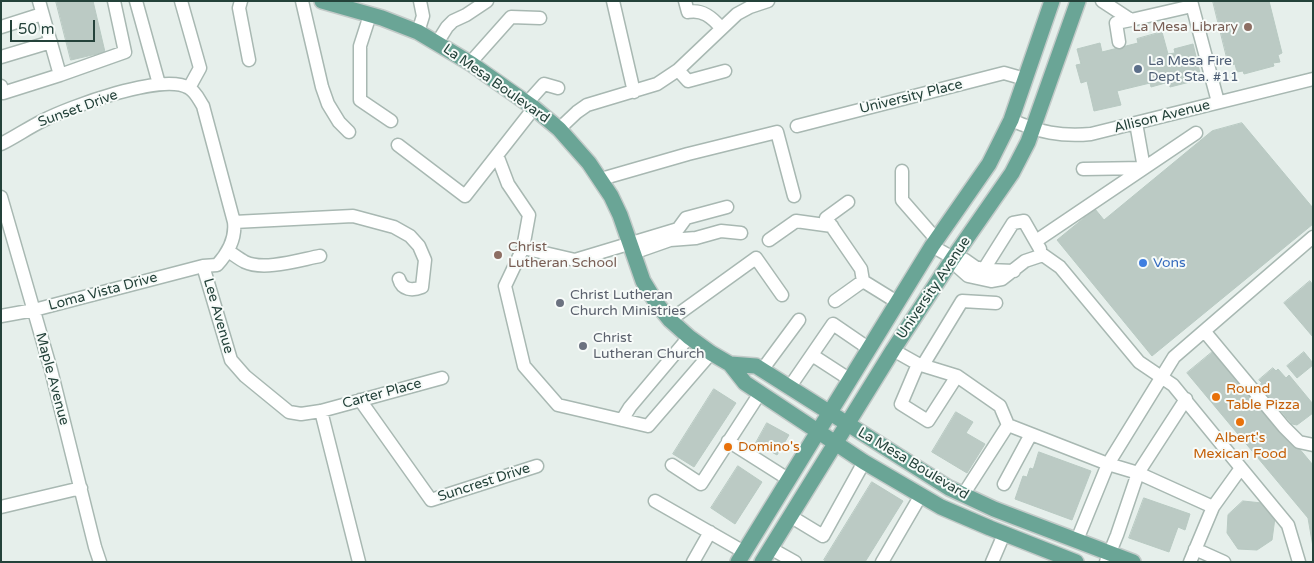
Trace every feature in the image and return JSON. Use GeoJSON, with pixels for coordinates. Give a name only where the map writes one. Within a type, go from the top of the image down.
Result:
{"type":"FeatureCollection","features":[{"type":"Feature","properties":{"kind":"main road","name":"La Mesa Boulevard"},"geometry":{"type":"LineString","coordinates":[[322,1],[370,14],[418,32],[470,63],[531,106],[559,129],[589,162],[601,179],[620,215],[643,281],[670,320],[711,353],[730,364],[745,383],[864,462],[941,507],[1076,562]]}},
{"type":"Feature","properties":{"kind":"main road","name":"University Avenue"},"geometry":{"type":"LineString","coordinates":[[741,557],[934,243],[989,164],[1012,120],[1052,1]]}},
{"type":"Feature","properties":{"kind":"main road","name":"University Avenue"},"geometry":{"type":"LineString","coordinates":[[762,562],[893,350],[953,258],[1012,173],[1032,129],[1078,1]]}},
{"type":"Feature","properties":{"kind":"main road","name":"La Mesa Boulevard"},"geometry":{"type":"LineString","coordinates":[[730,364],[756,366],[912,466],[963,495],[994,509],[1077,540],[1108,557],[1133,562]]}},
{"type":"Feature","properties":{"kind":"street"},"geometry":{"type":"LineString","coordinates":[[1,86],[3,93],[125,52],[114,1]]}},
{"type":"Feature","properties":{"kind":"street"},"geometry":{"type":"LineString","coordinates":[[136,1],[158,84],[176,83],[189,88],[203,106],[234,222],[235,232],[228,251],[244,262],[256,265],[278,264],[320,256]]}},
{"type":"Feature","properties":{"kind":"street"},"geometry":{"type":"LineString","coordinates":[[181,1],[200,68],[189,88]]}},
{"type":"Feature","properties":{"kind":"street"},"geometry":{"type":"LineString","coordinates":[[241,1],[239,8],[249,60]]}},
{"type":"Feature","properties":{"kind":"street"},"geometry":{"type":"LineString","coordinates":[[302,1],[322,87],[328,104],[339,122],[349,132]]}},
{"type":"Feature","properties":{"kind":"street"},"geometry":{"type":"LineString","coordinates":[[418,32],[423,16],[420,1]]}},
{"type":"Feature","properties":{"kind":"street"},"geometry":{"type":"LineString","coordinates":[[437,43],[453,21],[466,16],[487,1]]}},
{"type":"Feature","properties":{"kind":"street"},"geometry":{"type":"LineString","coordinates":[[613,1],[634,92]]}},
{"type":"Feature","properties":{"kind":"street"},"geometry":{"type":"LineString","coordinates":[[685,1],[688,12],[696,10],[712,17],[721,28]]}},
{"type":"Feature","properties":{"kind":"street"},"geometry":{"type":"LineString","coordinates":[[559,129],[576,112],[587,105],[657,84],[678,70],[737,14],[768,1]]}},
{"type":"Feature","properties":{"kind":"street"},"geometry":{"type":"LineString","coordinates":[[1102,1],[1131,20]]}},
{"type":"Feature","properties":{"kind":"street"},"geometry":{"type":"LineString","coordinates":[[1119,42],[1116,22],[1131,20],[1192,4],[1218,102]]}},
{"type":"Feature","properties":{"kind":"street"},"geometry":{"type":"LineString","coordinates":[[1,27],[41,7],[60,75]]}},
{"type":"Feature","properties":{"kind":"street"},"geometry":{"type":"LineString","coordinates":[[370,14],[360,46],[360,100],[391,121]]}},
{"type":"Feature","properties":{"kind":"street"},"geometry":{"type":"LineString","coordinates":[[470,63],[511,17],[540,18]]}},
{"type":"Feature","properties":{"kind":"street"},"geometry":{"type":"LineString","coordinates":[[1,57],[51,42]]}},
{"type":"Feature","properties":{"kind":"street"},"geometry":{"type":"LineString","coordinates":[[678,70],[688,81],[725,71]]}},
{"type":"Feature","properties":{"kind":"street","name":"University Place"},"geometry":{"type":"LineString","coordinates":[[797,126],[1004,73],[1025,79]]}},
{"type":"Feature","properties":{"kind":"street","name":"Allison Avenue"},"geometry":{"type":"LineString","coordinates":[[1012,120],[1032,129],[1052,133],[1091,134],[1312,80]]}},
{"type":"Feature","properties":{"kind":"street","name":"Sunset Drive"},"geometry":{"type":"LineString","coordinates":[[1,144],[42,121],[100,98],[158,84]]}},
{"type":"Feature","properties":{"kind":"street"},"geometry":{"type":"LineString","coordinates":[[398,145],[465,196],[498,155],[544,84],[558,88]]}},
{"type":"Feature","properties":{"kind":"street"},"geometry":{"type":"LineString","coordinates":[[1136,123],[1144,168]]}},
{"type":"Feature","properties":{"kind":"street"},"geometry":{"type":"LineString","coordinates":[[601,179],[688,154],[777,132],[794,196]]}},
{"type":"Feature","properties":{"kind":"street"},"geometry":{"type":"LineString","coordinates":[[1036,242],[1196,133]]}},
{"type":"Feature","properties":{"kind":"street"},"geometry":{"type":"LineString","coordinates":[[498,155],[508,184],[530,215],[522,248],[505,286],[524,366],[558,406],[648,426],[711,353]]}},
{"type":"Feature","properties":{"kind":"street"},"geometry":{"type":"LineString","coordinates":[[1083,169],[1144,168]]}},
{"type":"Feature","properties":{"kind":"street"},"geometry":{"type":"LineString","coordinates":[[902,171],[902,200],[934,243],[953,258],[959,268],[968,276],[991,281],[1002,279],[1025,261],[1044,255]]}},
{"type":"Feature","properties":{"kind":"street","name":"Maple Avenue"},"geometry":{"type":"LineString","coordinates":[[1,198],[34,310],[100,562]]}},
{"type":"Feature","properties":{"kind":"street"},"geometry":{"type":"LineString","coordinates":[[848,202],[826,218],[861,269],[863,280],[897,302]]}},
{"type":"Feature","properties":{"kind":"street"},"geometry":{"type":"LineString","coordinates":[[631,248],[678,228],[686,218],[727,207]]}},
{"type":"Feature","properties":{"kind":"street"},"geometry":{"type":"LineString","coordinates":[[234,222],[353,216],[394,227],[410,236],[419,246],[425,260],[422,287],[415,290],[406,289],[400,284],[399,279]]}},
{"type":"Feature","properties":{"kind":"street"},"geometry":{"type":"LineString","coordinates":[[769,240],[796,221],[832,226]]}},
{"type":"Feature","properties":{"kind":"street"},"geometry":{"type":"LineString","coordinates":[[984,269],[1013,223],[1024,221],[1044,255],[1060,267],[1139,362],[1173,385],[1288,525],[1299,562]]}},
{"type":"Feature","properties":{"kind":"street"},"geometry":{"type":"LineString","coordinates":[[522,248],[575,260],[670,240],[696,238],[721,231],[741,233]]}},
{"type":"Feature","properties":{"kind":"street"},"geometry":{"type":"LineString","coordinates":[[1077,540],[1108,464],[1174,357],[1313,237]]}},
{"type":"Feature","properties":{"kind":"street","name":"Lee Avenue"},"geometry":{"type":"LineString","coordinates":[[228,251],[217,265],[203,266],[231,360],[245,376],[289,412],[301,414],[321,411]]}},
{"type":"Feature","properties":{"kind":"street"},"geometry":{"type":"LineString","coordinates":[[670,320],[756,258],[782,295]]}},
{"type":"Feature","properties":{"kind":"street"},"geometry":{"type":"LineString","coordinates":[[953,258],[965,260],[975,267],[984,269],[1014,271]]}},
{"type":"Feature","properties":{"kind":"street","name":"Loma Vista Drive"},"geometry":{"type":"LineString","coordinates":[[1,316],[34,310],[203,266]]}},
{"type":"Feature","properties":{"kind":"street"},"geometry":{"type":"LineString","coordinates":[[835,301],[863,280]]}},
{"type":"Feature","properties":{"kind":"street"},"geometry":{"type":"LineString","coordinates":[[957,376],[928,421],[901,404],[920,365],[962,300],[996,304]]}},
{"type":"Feature","properties":{"kind":"street"},"geometry":{"type":"LineString","coordinates":[[762,370],[799,320]]}},
{"type":"Feature","properties":{"kind":"street"},"geometry":{"type":"LineString","coordinates":[[789,388],[833,324],[868,348]]}},
{"type":"Feature","properties":{"kind":"street"},"geometry":{"type":"LineString","coordinates":[[1205,332],[1289,432],[1299,442],[1313,445]]}},
{"type":"Feature","properties":{"kind":"street"},"geometry":{"type":"LineString","coordinates":[[622,420],[630,407],[690,337]]}},
{"type":"Feature","properties":{"kind":"street"},"geometry":{"type":"LineString","coordinates":[[893,350],[920,365],[957,376],[1000,406],[1008,425],[1108,464],[1138,472],[1213,507]]}},
{"type":"Feature","properties":{"kind":"street"},"geometry":{"type":"LineString","coordinates":[[812,355],[849,379]]}},
{"type":"Feature","properties":{"kind":"street","name":"Carter Place"},"geometry":{"type":"LineString","coordinates":[[321,411],[442,378]]}},
{"type":"Feature","properties":{"kind":"street"},"geometry":{"type":"LineString","coordinates":[[672,466],[700,484],[760,393]]}},
{"type":"Feature","properties":{"kind":"street","name":"Suncrest Drive"},"geometry":{"type":"LineString","coordinates":[[360,400],[431,500],[537,466]]}},
{"type":"Feature","properties":{"kind":"street"},"geometry":{"type":"LineString","coordinates":[[1108,557],[1118,535],[1138,472],[1186,400]]}},
{"type":"Feature","properties":{"kind":"street"},"geometry":{"type":"LineString","coordinates":[[321,411],[359,562]]}},
{"type":"Feature","properties":{"kind":"street"},"geometry":{"type":"LineString","coordinates":[[963,495],[1008,425]]}},
{"type":"Feature","properties":{"kind":"street"},"geometry":{"type":"LineString","coordinates":[[1004,484],[1031,434]]}},
{"type":"Feature","properties":{"kind":"street"},"geometry":{"type":"LineString","coordinates":[[728,441],[788,479]]}},
{"type":"Feature","properties":{"kind":"street"},"geometry":{"type":"LineString","coordinates":[[790,516],[823,536],[864,462]]}},
{"type":"Feature","properties":{"kind":"street"},"geometry":{"type":"LineString","coordinates":[[1190,562],[1213,507],[1241,468]]}},
{"type":"Feature","properties":{"kind":"street"},"geometry":{"type":"LineString","coordinates":[[1,507],[81,488]]}},
{"type":"Feature","properties":{"kind":"street"},"geometry":{"type":"LineString","coordinates":[[882,562],[921,495]]}},
{"type":"Feature","properties":{"kind":"street"},"geometry":{"type":"LineString","coordinates":[[655,501],[710,532],[741,557]]}},
{"type":"Feature","properties":{"kind":"street"},"geometry":{"type":"LineString","coordinates":[[693,562],[710,532]]}},
{"type":"Feature","properties":{"kind":"street"},"geometry":{"type":"LineString","coordinates":[[992,562],[1004,534]]}},
{"type":"Feature","properties":{"kind":"street"},"geometry":{"type":"LineString","coordinates":[[770,548],[795,562]]}},
{"type":"Feature","properties":{"kind":"street"},"geometry":{"type":"LineString","coordinates":[[1195,549],[1224,562]]}},
{"type":"Feature","properties":{"kind":"building"},"geometry":{"type":"Polygon","coordinates":[[[56,1],[93,1],[105,52],[71,60],[56,1]]]}},
{"type":"Feature","properties":{"kind":"building","name":"La Mesa Library"},"geometry":{"type":"Polygon","coordinates":[[[1213,1],[1269,1],[1282,53],[1278,55],[1280,62],[1273,63],[1274,66],[1244,74],[1243,71],[1237,72],[1235,64],[1229,66],[1213,1]]]}},
{"type":"Feature","properties":{"kind":"building","name":"La Mesa Fire Dept Sta. #11"},"geometry":{"type":"Polygon","coordinates":[[[1162,32],[1168,54],[1175,53],[1174,49],[1193,44],[1200,73],[1189,76],[1190,82],[1170,87],[1169,82],[1151,87],[1150,83],[1117,91],[1121,105],[1094,111],[1087,81],[1081,83],[1076,65],[1081,64],[1077,49],[1100,43],[1102,52],[1138,43],[1137,39],[1162,32]]]}},
{"type":"Feature","properties":{"kind":"building"},"geometry":{"type":"Polygon","coordinates":[[[1242,123],[1313,208],[1313,224],[1152,356],[1057,240],[1095,209],[1104,220],[1212,131],[1242,123]]]}},
{"type":"Feature","properties":{"kind":"building"},"geometry":{"type":"Polygon","coordinates":[[[1310,281],[1313,285],[1313,337],[1284,303],[1310,281]]]}},
{"type":"Feature","properties":{"kind":"building"},"geometry":{"type":"Polygon","coordinates":[[[1216,349],[1313,465],[1313,547],[1308,518],[1187,373],[1216,349]]]}},
{"type":"Feature","properties":{"kind":"building"},"geometry":{"type":"Polygon","coordinates":[[[1304,352],[1313,365],[1297,378],[1287,366],[1304,352]]]}},
{"type":"Feature","properties":{"kind":"building"},"geometry":{"type":"Polygon","coordinates":[[[1273,368],[1276,371],[1278,369],[1286,378],[1289,375],[1313,404],[1313,413],[1297,425],[1292,424],[1259,385],[1262,383],[1259,380],[1273,368]]]}},
{"type":"Feature","properties":{"kind":"building"},"geometry":{"type":"Polygon","coordinates":[[[714,389],[736,403],[694,467],[673,454],[714,389]]]}},
{"type":"Feature","properties":{"kind":"building"},"geometry":{"type":"Polygon","coordinates":[[[956,412],[973,422],[966,433],[985,444],[967,473],[932,452],[956,412]]]}},
{"type":"Feature","properties":{"kind":"building"},"geometry":{"type":"Polygon","coordinates":[[[767,423],[789,435],[777,455],[756,443],[767,423]]]}},
{"type":"Feature","properties":{"kind":"building"},"geometry":{"type":"Polygon","coordinates":[[[1039,452],[1091,471],[1072,520],[1015,499],[1023,476],[1027,477],[1030,468],[1033,469],[1039,452]]]}},
{"type":"Feature","properties":{"kind":"building"},"geometry":{"type":"Polygon","coordinates":[[[738,466],[762,482],[735,524],[711,508],[738,466]]]}},
{"type":"Feature","properties":{"kind":"building"},"geometry":{"type":"Polygon","coordinates":[[[872,482],[903,501],[865,562],[827,562],[824,560],[872,482]]]}},
{"type":"Feature","properties":{"kind":"building"},"geometry":{"type":"Polygon","coordinates":[[[1144,498],[1190,514],[1185,530],[1178,527],[1169,552],[1129,538],[1144,498]]]}},
{"type":"Feature","properties":{"kind":"building"},"geometry":{"type":"Polygon","coordinates":[[[1243,501],[1262,503],[1275,518],[1272,540],[1257,550],[1238,549],[1227,533],[1228,515],[1243,501]]]}},
{"type":"Feature","properties":{"kind":"place","name":"La Mesa Library"},"geometry":{"type":"Point","coordinates":[1248,27]}},
{"type":"Feature","properties":{"kind":"place","name":"La Mesa Fire Dept Sta. #11"},"geometry":{"type":"Point","coordinates":[1138,69]}},
{"type":"Feature","properties":{"kind":"place","name":"Christ Lutheran School"},"geometry":{"type":"Point","coordinates":[498,255]}},
{"type":"Feature","properties":{"kind":"place","name":"Vons"},"geometry":{"type":"Point","coordinates":[1143,263]}},
{"type":"Feature","properties":{"kind":"place","name":"Christ Lutheran Church Ministries"},"geometry":{"type":"Point","coordinates":[560,303]}},
{"type":"Feature","properties":{"kind":"place","name":"Christ Lutheran Church"},"geometry":{"type":"Point","coordinates":[583,346]}},
{"type":"Feature","properties":{"kind":"place","name":"Round Table Pizza"},"geometry":{"type":"Point","coordinates":[1216,397]}},
{"type":"Feature","properties":{"kind":"place","name":"Albert's Mexican Food"},"geometry":{"type":"Point","coordinates":[1240,422]}},
{"type":"Feature","properties":{"kind":"place","name":"Domino's"},"geometry":{"type":"Point","coordinates":[728,447]}}]}
